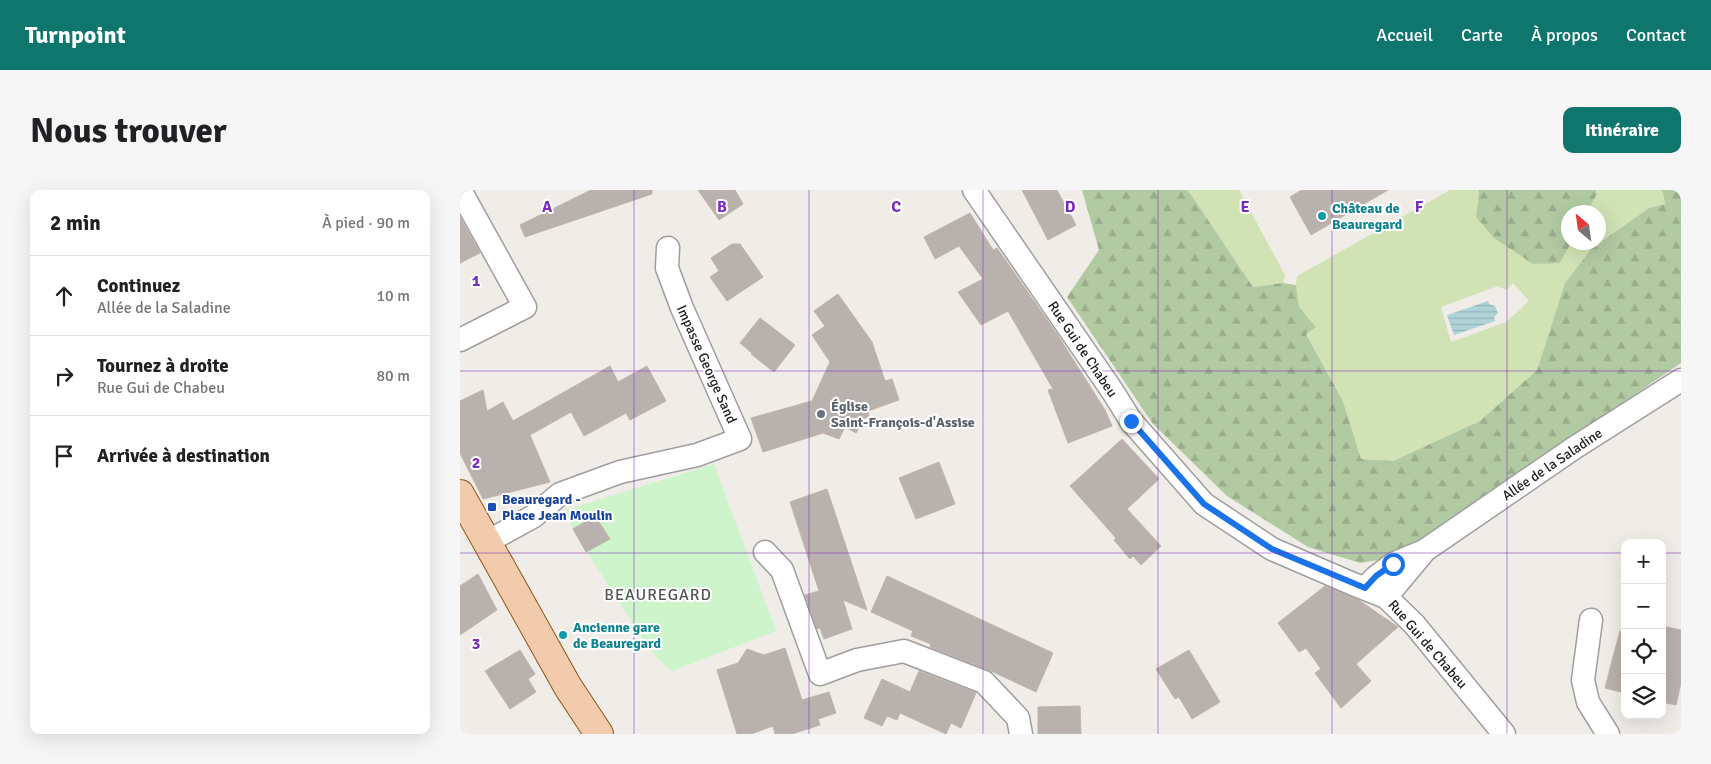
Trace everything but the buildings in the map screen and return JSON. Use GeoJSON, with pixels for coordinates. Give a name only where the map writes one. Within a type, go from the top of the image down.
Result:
{"type":"FeatureCollection","features":[{"type":"Feature","properties":{"kind":"main road"},"geometry":{"type":"LineString","coordinates":[[460,494],[568,687],[599,734]]}},
{"type":"Feature","properties":{"kind":"street"},"geometry":{"type":"LineString","coordinates":[[460,190],[525,308],[460,340]]}},
{"type":"Feature","properties":{"kind":"street","name":"Rue Gui de Chabeu"},"geometry":{"type":"LineString","coordinates":[[974,190],[1131,421],[1204,504],[1272,549],[1386,597],[1414,624],[1504,734]]}},
{"type":"Feature","properties":{"kind":"street","name":"Impasse George Sand"},"geometry":{"type":"LineString","coordinates":[[487,542],[534,516],[560,494],[620,472],[697,455],[740,439],[679,300],[667,268],[668,248]]}},
{"type":"Feature","properties":{"kind":"street","name":"Allée de la Saladine"},"geometry":{"type":"LineString","coordinates":[[1365,588],[1376,576],[1393,564],[1424,551],[1574,448],[1681,380]]}},
{"type":"Feature","properties":{"kind":"street","name":"Allée de la Saladine"},"geometry":{"type":"LineString","coordinates":[[1386,597],[1424,551]]}},
{"type":"Feature","properties":{"kind":"street"},"geometry":{"type":"LineString","coordinates":[[765,552],[782,570],[820,674],[858,660],[904,652],[984,682],[1018,718],[1021,734]]}},
{"type":"Feature","properties":{"kind":"street"},"geometry":{"type":"LineString","coordinates":[[1591,620],[1583,680],[1588,702],[1608,734]]}},
{"type":"Feature","properties":{"kind":"green space"},"geometry":{"type":"Polygon","coordinates":[[[1082,190],[1188,190],[1253,287],[1283,283],[1296,285],[1299,307],[1316,327],[1306,334],[1343,401],[1361,459],[1393,461],[1480,421],[1537,370],[1565,283],[1590,250],[1606,250],[1606,238],[1649,208],[1665,204],[1661,190],[1681,190],[1681,363],[1397,557],[1360,563],[1308,547],[1227,496],[1153,424],[1067,297],[1099,250],[1082,190]]]}},
{"type":"Feature","properties":{"kind":"green space"},"geometry":{"type":"Polygon","coordinates":[[[1188,190],[1239,190],[1285,275],[1283,283],[1253,287],[1188,190]]]}},
{"type":"Feature","properties":{"kind":"green space"},"geometry":{"type":"Polygon","coordinates":[[[1450,190],[1479,190],[1476,217],[1560,263],[1567,250],[1590,250],[1565,283],[1537,370],[1480,421],[1393,461],[1361,459],[1343,401],[1306,333],[1316,327],[1299,307],[1296,285],[1297,276],[1450,190]],[[1513,283],[1506,290],[1498,286],[1441,307],[1451,342],[1506,322],[1529,301],[1513,283]]]}},
{"type":"Feature","properties":{"kind":"green space"},"geometry":{"type":"Polygon","coordinates":[[[1479,190],[1596,190],[1597,194],[1591,205],[1561,205],[1561,250],[1567,250],[1560,263],[1533,264],[1494,238],[1476,217],[1479,190]]]}},
{"type":"Feature","properties":{"kind":"green space"},"geometry":{"type":"Polygon","coordinates":[[[1596,190],[1661,190],[1665,204],[1649,208],[1606,238],[1606,205],[1591,205],[1597,194],[1596,190]]]}},
{"type":"Feature","properties":{"kind":"green space"},"geometry":{"type":"Polygon","coordinates":[[[714,464],[776,631],[672,671],[656,657],[636,629],[572,528],[566,510],[714,464]]]}},
{"type":"Feature","properties":{"kind":"water"},"geometry":{"type":"Polygon","coordinates":[[[1488,301],[1489,304],[1495,306],[1498,313],[1494,317],[1495,321],[1454,335],[1447,315],[1488,301]]]}},
{"type":"Feature","properties":{"kind":"place","name":"Château de Beauregard"},"geometry":{"type":"Point","coordinates":[1322,216]}},
{"type":"Feature","properties":{"kind":"place","name":"Église Saint-François-d'Assise"},"geometry":{"type":"Point","coordinates":[821,414]}},
{"type":"Feature","properties":{"kind":"place","name":"Beauregard - Place Jean Moulin"},"geometry":{"type":"Point","coordinates":[492,507]}},
{"type":"Feature","properties":{"kind":"place","name":"Ancienne gare de Beauregard"},"geometry":{"type":"Point","coordinates":[563,635]}},
{"type":"Feature","properties":{"kind":"district","name":"BEAUREGARD"},"geometry":{"type":"Point","coordinates":[658,594]}},
{"type":"Feature","properties":{"kind":"route"},"geometry":{"type":"LineString","coordinates":[[1131,421],[1204,504],[1272,549],[1365,588],[1376,576],[1393,564]]}}]}
